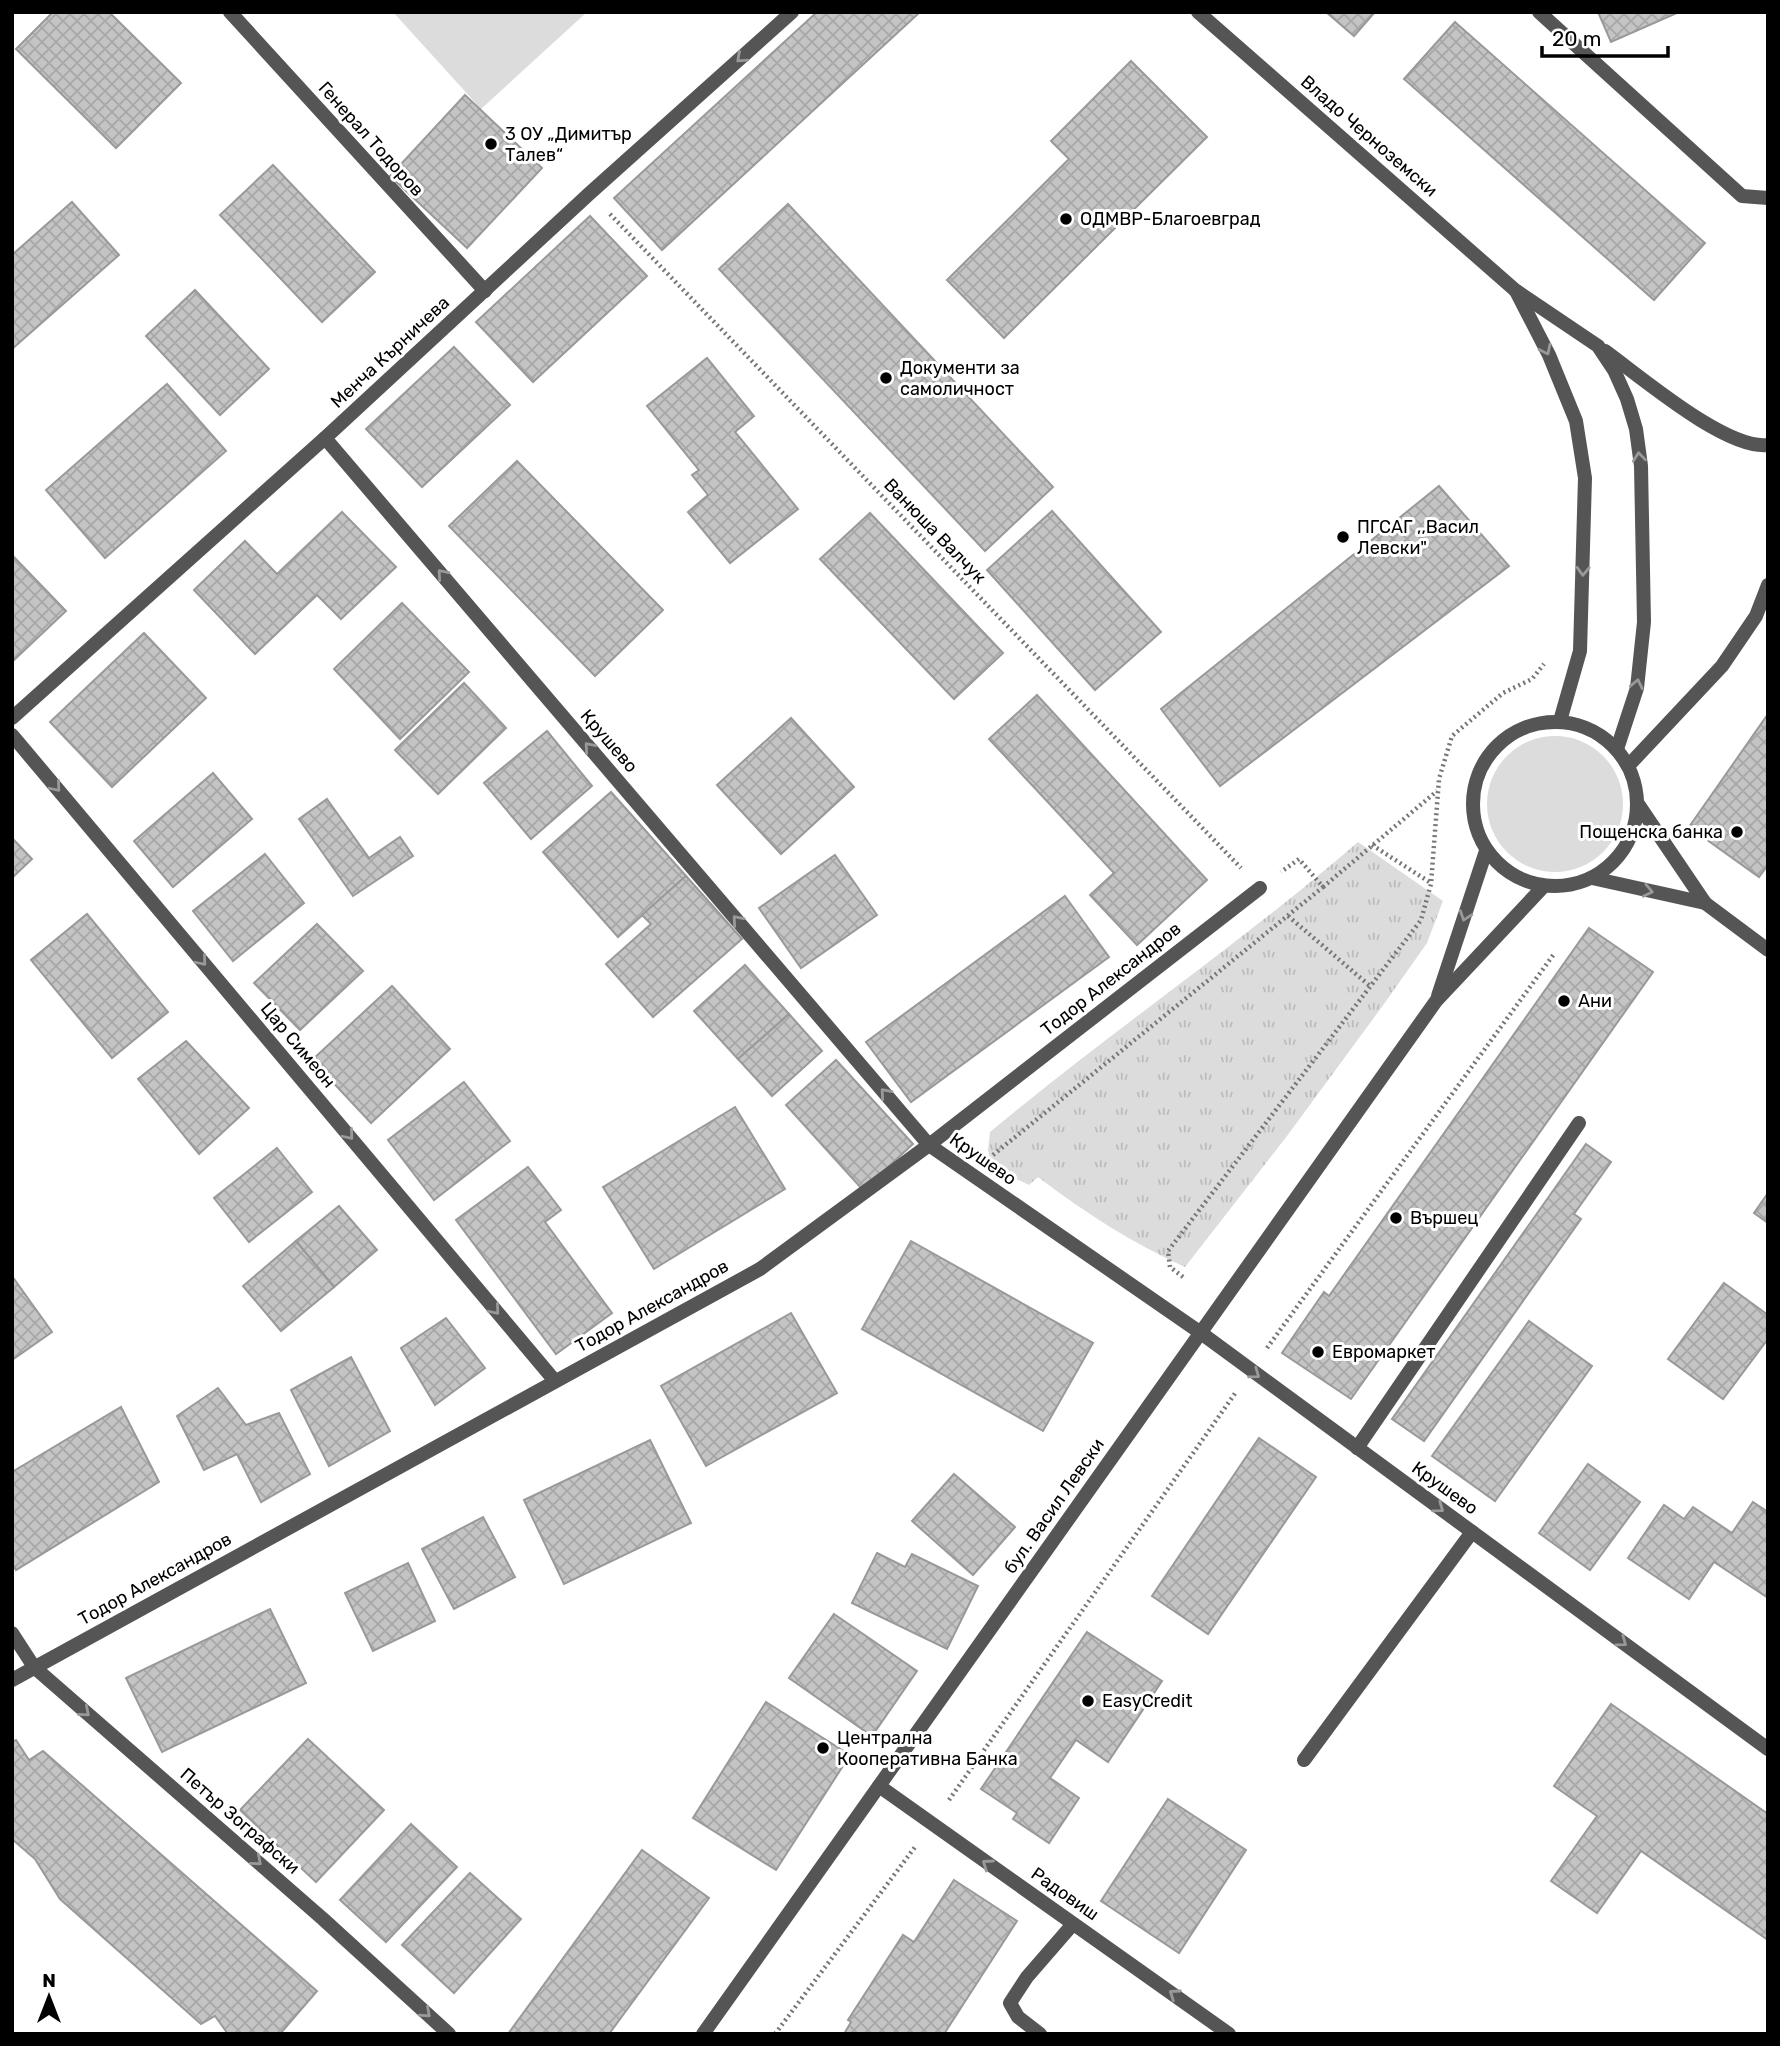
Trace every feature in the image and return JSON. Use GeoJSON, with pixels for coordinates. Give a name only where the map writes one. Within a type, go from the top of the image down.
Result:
{"type":"FeatureCollection","features":[{"type":"Feature","properties":{"kind":"street","name":"Генерал Тодоров"},"geometry":{"type":"LineString","coordinates":[[230,12],[485,291]]}},
{"type":"Feature","properties":{"kind":"street","name":"Менча Кърничева"},"geometry":{"type":"LineString","coordinates":[[12,718],[325,438],[590,193],[792,12]]}},
{"type":"Feature","properties":{"kind":"street","name":"Владо Черноземски"},"geometry":{"type":"LineString","coordinates":[[1198,12],[1515,290]]}},
{"type":"Feature","properties":{"kind":"street"},"geometry":{"type":"LineString","coordinates":[[1539,12],[1742,196],[1768,198]]}},
{"type":"Feature","properties":{"kind":"street"},"geometry":{"type":"LineString","coordinates":[[1515,290],[1728,437],[1755,447],[1768,445]]}},
{"type":"Feature","properties":{"kind":"street"},"geometry":{"type":"LineString","coordinates":[[1515,290],[1549,355],[1576,421],[1585,478],[1580,651],[1560,721]]}},
{"type":"Feature","properties":{"kind":"street"},"geometry":{"type":"LineString","coordinates":[[1598,346],[1614,370],[1627,399],[1636,429],[1641,466],[1644,622],[1642,653],[1637,688],[1617,749]]}},
{"type":"Feature","properties":{"kind":"street","name":"Крушево"},"geometry":{"type":"LineString","coordinates":[[325,438],[929,1145],[1201,1333],[1768,1749]]}},
{"type":"Feature","properties":{"kind":"street"},"geometry":{"type":"LineString","coordinates":[[1629,765],[1722,666],[1756,616],[1768,585]]}},
{"type":"Feature","properties":{"kind":"street"},"geometry":{"type":"LineString","coordinates":[[1560,721],[1581,725],[1601,735],[1617,749],[1629,765],[1636,784],[1638,804],[1635,827],[1626,848],[1610,866],[1592,878],[1568,886],[1544,886],[1522,880],[1502,868],[1486,851],[1475,827],[1472,801],[1477,776],[1490,752],[1509,735],[1533,724],[1560,721]]}},
{"type":"Feature","properties":{"kind":"street","name":"Цар Симеон"},"geometry":{"type":"LineString","coordinates":[[12,734],[555,1381]]}},
{"type":"Feature","properties":{"kind":"street"},"geometry":{"type":"LineString","coordinates":[[1638,804],[1705,903],[1768,950]]}},
{"type":"Feature","properties":{"kind":"street","name":"бул. Васил Левски"},"geometry":{"type":"LineString","coordinates":[[1436,1001],[1486,851]]}},
{"type":"Feature","properties":{"kind":"street"},"geometry":{"type":"LineString","coordinates":[[1592,878],[1705,903]]}},
{"type":"Feature","properties":{"kind":"street","name":"бул. Васил Левски"},"geometry":{"type":"LineString","coordinates":[[703,2034],[1436,1001],[1544,886]]}},
{"type":"Feature","properties":{"kind":"street","name":"Тодор Александров"},"geometry":{"type":"LineString","coordinates":[[12,1679],[760,1269],[929,1145],[1260,888]]}},
{"type":"Feature","properties":{"kind":"street"},"geometry":{"type":"LineString","coordinates":[[1357,1448],[1579,1123]]}},
{"type":"Feature","properties":{"kind":"street"},"geometry":{"type":"LineString","coordinates":[[1304,1760],[1472,1532]]}},
{"type":"Feature","properties":{"kind":"street","name":"Петър Зографски"},"geometry":{"type":"LineString","coordinates":[[12,1633],[34,1667],[323,1919],[449,2034]]}},
{"type":"Feature","properties":{"kind":"street","name":"Радовиш"},"geometry":{"type":"LineString","coordinates":[[879,1786],[1229,2034]]}},
{"type":"Feature","properties":{"kind":"street"},"geometry":{"type":"LineString","coordinates":[[1040,2034],[1018,2017],[1010,2003],[1027,1977],[1073,1924]]}},
{"type":"Feature","properties":{"kind":"path","name":"Ванюша Валчук"},"geometry":{"type":"LineString","coordinates":[[590,193],[1260,888]]}},
{"type":"Feature","properties":{"kind":"path"},"geometry":{"type":"LineString","coordinates":[[1183,1277],[1170,1267],[1168,1251],[1421,920],[1431,884],[1438,790],[1452,736],[1503,693],[1532,679],[1549,658]]}},
{"type":"Feature","properties":{"kind":"path"},"geometry":{"type":"LineString","coordinates":[[970,1174],[1288,916],[1438,790]]}},
{"type":"Feature","properties":{"kind":"path"},"geometry":{"type":"LineString","coordinates":[[1373,845],[1431,884]]}},
{"type":"Feature","properties":{"kind":"path"},"geometry":{"type":"LineString","coordinates":[[1260,888],[1298,859],[1323,887]]}},
{"type":"Feature","properties":{"kind":"path"},"geometry":{"type":"LineString","coordinates":[[1288,916],[1370,986]]}},
{"type":"Feature","properties":{"kind":"path"},"geometry":{"type":"LineString","coordinates":[[775,2034],[931,1824],[1251,1370],[1554,954]]}},
{"type":"Feature","properties":{"kind":"green space"},"geometry":{"type":"Polygon","coordinates":[[[393,12],[587,12],[481,109],[393,12]]]}},
{"type":"Feature","properties":{"kind":"green space"},"geometry":{"type":"Polygon","coordinates":[[[1555,736],[1581,741],[1603,756],[1618,778],[1623,804],[1618,830],[1603,852],[1581,867],[1555,872],[1529,867],[1507,852],[1492,830],[1487,804],[1492,778],[1507,756],[1529,741],[1555,736]]]}},
{"type":"Feature","properties":{"kind":"green space"},"geometry":{"type":"Polygon","coordinates":[[[1358,842],[1443,901],[1427,943],[1287,1136],[1185,1267],[1109,1226],[1038,1177],[1029,1185],[992,1167],[988,1150],[990,1132],[1268,916],[1358,842]]]}},
{"type":"Feature","properties":{"kind":"building"},"geometry":{"type":"Polygon","coordinates":[[[53,12],[109,12],[181,83],[116,148],[16,49],[53,12]]]}},
{"type":"Feature","properties":{"kind":"building"},"geometry":{"type":"Polygon","coordinates":[[[817,12],[920,12],[662,250],[614,198],[817,12]]]}},
{"type":"Feature","properties":{"kind":"building"},"geometry":{"type":"Polygon","coordinates":[[[1326,12],[1375,12],[1354,36],[1326,12]]]}},
{"type":"Feature","properties":{"kind":"building"},"geometry":{"type":"Polygon","coordinates":[[[1598,12],[1679,12],[1611,42],[1598,12]]]}},
{"type":"Feature","properties":{"kind":"building"},"geometry":{"type":"Polygon","coordinates":[[[1455,22],[1705,243],[1654,300],[1404,79],[1455,22]]]}},
{"type":"Feature","properties":{"kind":"building","name":"ОДМВР-Благоевград"},"geometry":{"type":"Polygon","coordinates":[[[1131,61],[1207,137],[1004,338],[947,280],[1069,159],[1051,141],[1131,61]]]}},
{"type":"Feature","properties":{"kind":"building"},"geometry":{"type":"Polygon","coordinates":[[[465,95],[542,168],[467,248],[390,176],[465,95]]]}},
{"type":"Feature","properties":{"kind":"building"},"geometry":{"type":"Polygon","coordinates":[[[273,165],[375,272],[322,322],[220,215],[273,165]]]}},
{"type":"Feature","properties":{"kind":"building"},"geometry":{"type":"Polygon","coordinates":[[[72,202],[119,255],[12,349],[12,255],[72,202]]]}},
{"type":"Feature","properties":{"kind":"building","name":"Документи за самоличност"},"geometry":{"type":"Polygon","coordinates":[[[788,204],[1053,487],[985,551],[719,269],[788,204]]]}},
{"type":"Feature","properties":{"kind":"building"},"geometry":{"type":"Polygon","coordinates":[[[590,216],[647,276],[533,382],[476,322],[590,216]]]}},
{"type":"Feature","properties":{"kind":"building"},"geometry":{"type":"Polygon","coordinates":[[[195,290],[269,369],[220,415],[146,336],[195,290]]]}},
{"type":"Feature","properties":{"kind":"building"},"geometry":{"type":"Polygon","coordinates":[[[454,347],[510,405],[422,487],[366,429],[454,347]]]}},
{"type":"Feature","properties":{"kind":"building"},"geometry":{"type":"Polygon","coordinates":[[[707,358],[754,416],[735,432],[798,509],[730,563],[688,512],[708,495],[692,475],[699,470],[647,406],[707,358]]]}},
{"type":"Feature","properties":{"kind":"building"},"geometry":{"type":"Polygon","coordinates":[[[167,384],[226,451],[105,558],[46,490],[167,384]]]}},
{"type":"Feature","properties":{"kind":"building"},"geometry":{"type":"Polygon","coordinates":[[[517,461],[663,610],[595,676],[449,526],[517,461]]]}},
{"type":"Feature","properties":{"kind":"building"},"geometry":{"type":"Polygon","coordinates":[[[1439,486],[1509,566],[1220,786],[1161,709],[1439,486]]]}},
{"type":"Feature","properties":{"kind":"building"},"geometry":{"type":"Polygon","coordinates":[[[1052,511],[1161,632],[1095,690],[987,570],[1052,511]]]}},
{"type":"Feature","properties":{"kind":"building"},"geometry":{"type":"Polygon","coordinates":[[[342,512],[396,567],[341,619],[317,595],[255,654],[194,590],[245,541],[277,574],[342,512]]]}},
{"type":"Feature","properties":{"kind":"building"},"geometry":{"type":"Polygon","coordinates":[[[870,513],[1003,653],[954,699],[820,559],[870,513]]]}},
{"type":"Feature","properties":{"kind":"building"},"geometry":{"type":"Polygon","coordinates":[[[12,555],[66,611],[12,662],[12,555]]]}},
{"type":"Feature","properties":{"kind":"building"},"geometry":{"type":"Polygon","coordinates":[[[402,603],[469,672],[400,739],[334,669],[402,603]]]}},
{"type":"Feature","properties":{"kind":"building"},"geometry":{"type":"Polygon","coordinates":[[[144,633],[206,698],[112,787],[50,722],[144,633]]]}},
{"type":"Feature","properties":{"kind":"building"},"geometry":{"type":"Polygon","coordinates":[[[464,683],[506,728],[438,794],[395,750],[464,683]]]}},
{"type":"Feature","properties":{"kind":"building"},"geometry":{"type":"Polygon","coordinates":[[[1037,695],[1207,880],[1137,945],[1090,895],[1114,873],[989,739],[1037,695]]]}},
{"type":"Feature","properties":{"kind":"building"},"geometry":{"type":"Polygon","coordinates":[[[1768,714],[1768,865],[1759,877],[1689,827],[1768,714]]]}},
{"type":"Feature","properties":{"kind":"building"},"geometry":{"type":"Polygon","coordinates":[[[791,718],[854,787],[781,854],[717,785],[791,718]]]}},
{"type":"Feature","properties":{"kind":"building"},"geometry":{"type":"Polygon","coordinates":[[[547,731],[592,786],[531,839],[484,783],[547,731]]]}},
{"type":"Feature","properties":{"kind":"building"},"geometry":{"type":"Polygon","coordinates":[[[213,773],[252,819],[173,887],[134,841],[213,773]]]}},
{"type":"Feature","properties":{"kind":"building"},"geometry":{"type":"Polygon","coordinates":[[[611,792],[686,876],[618,937],[543,852],[611,792]]]}},
{"type":"Feature","properties":{"kind":"building"},"geometry":{"type":"Polygon","coordinates":[[[327,799],[369,858],[400,837],[413,856],[353,896],[299,819],[327,799]]]}},
{"type":"Feature","properties":{"kind":"building"},"geometry":{"type":"Polygon","coordinates":[[[12,838],[32,859],[12,878],[12,838]]]}},
{"type":"Feature","properties":{"kind":"building"},"geometry":{"type":"Polygon","coordinates":[[[265,854],[304,903],[233,961],[193,911],[265,854]]]}},
{"type":"Feature","properties":{"kind":"building"},"geometry":{"type":"Polygon","coordinates":[[[835,855],[877,915],[801,968],[759,908],[835,855]]]}},
{"type":"Feature","properties":{"kind":"building"},"geometry":{"type":"Polygon","coordinates":[[[686,876],[742,939],[653,1017],[606,964],[651,924],[642,915],[686,876]]]}},
{"type":"Feature","properties":{"kind":"building"},"geometry":{"type":"Polygon","coordinates":[[[1065,896],[1109,957],[911,1102],[866,1042],[1065,896]]]}},
{"type":"Feature","properties":{"kind":"building"},"geometry":{"type":"Polygon","coordinates":[[[87,914],[168,1012],[112,1058],[31,960],[87,914]]]}},
{"type":"Feature","properties":{"kind":"building"},"geometry":{"type":"Polygon","coordinates":[[[317,924],[363,971],[300,1030],[254,983],[317,924]]]}},
{"type":"Feature","properties":{"kind":"building"},"geometry":{"type":"Polygon","coordinates":[[[1589,928],[1653,972],[1351,1399],[1282,1353],[1324,1292],[1329,1296],[1589,928]]]}},
{"type":"Feature","properties":{"kind":"building"},"geometry":{"type":"Polygon","coordinates":[[[745,965],[789,1014],[738,1059],[694,1011],[745,965]]]}},
{"type":"Feature","properties":{"kind":"building"},"geometry":{"type":"Polygon","coordinates":[[[392,986],[450,1049],[371,1123],[312,1060],[392,986]]]}},
{"type":"Feature","properties":{"kind":"building"},"geometry":{"type":"Polygon","coordinates":[[[789,1014],[822,1051],[772,1096],[738,1059],[789,1014]]]}},
{"type":"Feature","properties":{"kind":"building"},"geometry":{"type":"Polygon","coordinates":[[[186,1041],[249,1108],[199,1154],[138,1079],[186,1041]]]}},
{"type":"Feature","properties":{"kind":"building"},"geometry":{"type":"Polygon","coordinates":[[[836,1060],[913,1144],[863,1190],[786,1105],[836,1060]]]}},
{"type":"Feature","properties":{"kind":"building"},"geometry":{"type":"Polygon","coordinates":[[[464,1082],[510,1141],[434,1200],[388,1140],[464,1082]]]}},
{"type":"Feature","properties":{"kind":"building"},"geometry":{"type":"Polygon","coordinates":[[[735,1107],[785,1189],[654,1269],[603,1187],[735,1107]]]}},
{"type":"Feature","properties":{"kind":"building"},"geometry":{"type":"Polygon","coordinates":[[[1586,1144],[1611,1162],[1574,1214],[1581,1219],[1424,1441],[1392,1419],[1586,1144]]]}},
{"type":"Feature","properties":{"kind":"building"},"geometry":{"type":"Polygon","coordinates":[[[277,1148],[312,1192],[249,1242],[214,1198],[277,1148]]]}},
{"type":"Feature","properties":{"kind":"building"},"geometry":{"type":"Polygon","coordinates":[[[528,1167],[561,1210],[545,1222],[612,1313],[556,1354],[456,1220],[528,1167]]]}},
{"type":"Feature","properties":{"kind":"building"},"geometry":{"type":"Polygon","coordinates":[[[1768,1193],[1768,1223],[1754,1213],[1768,1193]]]}},
{"type":"Feature","properties":{"kind":"building"},"geometry":{"type":"Polygon","coordinates":[[[339,1206],[377,1250],[334,1287],[296,1241],[339,1206]]]}},
{"type":"Feature","properties":{"kind":"building"},"geometry":{"type":"Polygon","coordinates":[[[296,1241],[334,1287],[281,1331],[243,1286],[296,1241]]]}},
{"type":"Feature","properties":{"kind":"building"},"geometry":{"type":"Polygon","coordinates":[[[911,1241],[1093,1343],[1043,1431],[862,1329],[911,1241]]]}},
{"type":"Feature","properties":{"kind":"building"},"geometry":{"type":"Polygon","coordinates":[[[12,1276],[52,1332],[12,1360],[12,1276]]]}},
{"type":"Feature","properties":{"kind":"building"},"geometry":{"type":"Polygon","coordinates":[[[1724,1283],[1768,1315],[1768,1339],[1723,1399],[1668,1359],[1724,1283]]]}},
{"type":"Feature","properties":{"kind":"building"},"geometry":{"type":"Polygon","coordinates":[[[791,1313],[837,1393],[706,1466],[661,1386],[791,1313]]]}},
{"type":"Feature","properties":{"kind":"building"},"geometry":{"type":"Polygon","coordinates":[[[446,1318],[485,1368],[435,1405],[401,1348],[446,1318]]]}},
{"type":"Feature","properties":{"kind":"building"},"geometry":{"type":"Polygon","coordinates":[[[1529,1321],[1592,1366],[1495,1501],[1432,1456],[1529,1321]]]}},
{"type":"Feature","properties":{"kind":"building"},"geometry":{"type":"Polygon","coordinates":[[[351,1357],[390,1431],[329,1466],[291,1390],[351,1357]]]}},
{"type":"Feature","properties":{"kind":"building"},"geometry":{"type":"Polygon","coordinates":[[[218,1388],[246,1425],[279,1413],[310,1474],[261,1502],[237,1454],[204,1470],[177,1416],[218,1388]]]}},
{"type":"Feature","properties":{"kind":"building"},"geometry":{"type":"Polygon","coordinates":[[[121,1407],[159,1482],[16,1570],[12,1563],[12,1472],[121,1407]]]}},
{"type":"Feature","properties":{"kind":"building"},"geometry":{"type":"Polygon","coordinates":[[[1259,1438],[1316,1477],[1208,1634],[1152,1596],[1259,1438]]]}},
{"type":"Feature","properties":{"kind":"building"},"geometry":{"type":"Polygon","coordinates":[[[650,1440],[691,1523],[564,1584],[524,1500],[650,1440]]]}},
{"type":"Feature","properties":{"kind":"building"},"geometry":{"type":"Polygon","coordinates":[[[1588,1464],[1640,1502],[1590,1570],[1539,1533],[1588,1464]]]}},
{"type":"Feature","properties":{"kind":"building"},"geometry":{"type":"Polygon","coordinates":[[[954,1474],[1015,1527],[973,1575],[912,1521],[954,1474]]]}},
{"type":"Feature","properties":{"kind":"building"},"geometry":{"type":"Polygon","coordinates":[[[1753,1502],[1768,1512],[1768,1598],[1714,1562],[1689,1599],[1628,1558],[1664,1505],[1684,1519],[1693,1507],[1732,1533],[1753,1502]]]}},
{"type":"Feature","properties":{"kind":"building"},"geometry":{"type":"Polygon","coordinates":[[[483,1517],[515,1577],[454,1609],[422,1549],[483,1517]]]}},
{"type":"Feature","properties":{"kind":"building"},"geometry":{"type":"Polygon","coordinates":[[[877,1553],[905,1567],[912,1554],[978,1586],[947,1649],[852,1603],[877,1553]]]}},
{"type":"Feature","properties":{"kind":"building"},"geometry":{"type":"Polygon","coordinates":[[[408,1563],[435,1621],[373,1651],[345,1593],[408,1563]]]}},
{"type":"Feature","properties":{"kind":"building"},"geometry":{"type":"Polygon","coordinates":[[[270,1609],[306,1683],[162,1752],[126,1678],[270,1609]]]}},
{"type":"Feature","properties":{"kind":"building"},"geometry":{"type":"Polygon","coordinates":[[[834,1614],[917,1671],[872,1736],[789,1678],[834,1614]]]}},
{"type":"Feature","properties":{"kind":"building"},"geometry":{"type":"Polygon","coordinates":[[[1087,1632],[1162,1681],[1108,1762],[1076,1740],[1050,1778],[1079,1798],[1049,1843],[1013,1819],[1017,1813],[981,1789],[1087,1632]]]}},
{"type":"Feature","properties":{"kind":"building"},"geometry":{"type":"Polygon","coordinates":[[[766,1702],[850,1755],[776,1870],[693,1818],[766,1702]]]}},
{"type":"Feature","properties":{"kind":"building"},"geometry":{"type":"Polygon","coordinates":[[[1611,1704],[1768,1814],[1768,1940],[1641,1851],[1597,1913],[1551,1881],[1597,1816],[1554,1786],[1611,1704]]]}},
{"type":"Feature","properties":{"kind":"building"},"geometry":{"type":"Polygon","coordinates":[[[308,1739],[384,1810],[316,1882],[240,1810],[308,1739]]]}},
{"type":"Feature","properties":{"kind":"building"},"geometry":{"type":"Polygon","coordinates":[[[16,1740],[29,1760],[43,1751],[317,1991],[280,2034],[228,2034],[215,2016],[201,2024],[60,1899],[35,1859],[12,1839],[12,1742],[16,1740]]]}},
{"type":"Feature","properties":{"kind":"building"},"geometry":{"type":"Polygon","coordinates":[[[1168,1799],[1246,1850],[1179,1953],[1101,1901],[1168,1799]]]}},
{"type":"Feature","properties":{"kind":"building"},"geometry":{"type":"Polygon","coordinates":[[[411,1824],[457,1867],[386,1942],[340,1900],[411,1824]]]}},
{"type":"Feature","properties":{"kind":"building"},"geometry":{"type":"Polygon","coordinates":[[[642,1850],[709,1898],[609,2034],[508,2034],[642,1850]]]}},
{"type":"Feature","properties":{"kind":"building"},"geometry":{"type":"Polygon","coordinates":[[[470,1873],[521,1919],[454,1993],[402,1945],[470,1873]]]}},
{"type":"Feature","properties":{"kind":"building"},"geometry":{"type":"Polygon","coordinates":[[[954,1880],[1017,1921],[944,2034],[844,2034],[851,2022],[848,2020],[903,1935],[914,1942],[954,1880]]]}},
{"type":"Feature","properties":{"kind":"place","name":"3 ОУ „Димитър Талев“"},"geometry":{"type":"Point","coordinates":[491,144]}},
{"type":"Feature","properties":{"kind":"place","name":"ОДМВР-Благоевград"},"geometry":{"type":"Point","coordinates":[1066,219]}},
{"type":"Feature","properties":{"kind":"place","name":"Документи за самоличност"},"geometry":{"type":"Point","coordinates":[886,378]}},
{"type":"Feature","properties":{"kind":"place","name":"ПГСАГ ,,Васил Левски\""},"geometry":{"type":"Point","coordinates":[1343,537]}},
{"type":"Feature","properties":{"kind":"place","name":"Пощенска банка"},"geometry":{"type":"Point","coordinates":[1737,832]}},
{"type":"Feature","properties":{"kind":"place","name":"Ани"},"geometry":{"type":"Point","coordinates":[1564,1001]}},
{"type":"Feature","properties":{"kind":"place","name":"Вършец"},"geometry":{"type":"Point","coordinates":[1396,1218]}},
{"type":"Feature","properties":{"kind":"place","name":"Евромаркет"},"geometry":{"type":"Point","coordinates":[1318,1352]}},
{"type":"Feature","properties":{"kind":"place","name":"EasyCredit"},"geometry":{"type":"Point","coordinates":[1088,1701]}},
{"type":"Feature","properties":{"kind":"place","name":"Централна Кооперативна Банка"},"geometry":{"type":"Point","coordinates":[823,1748]}}]}
